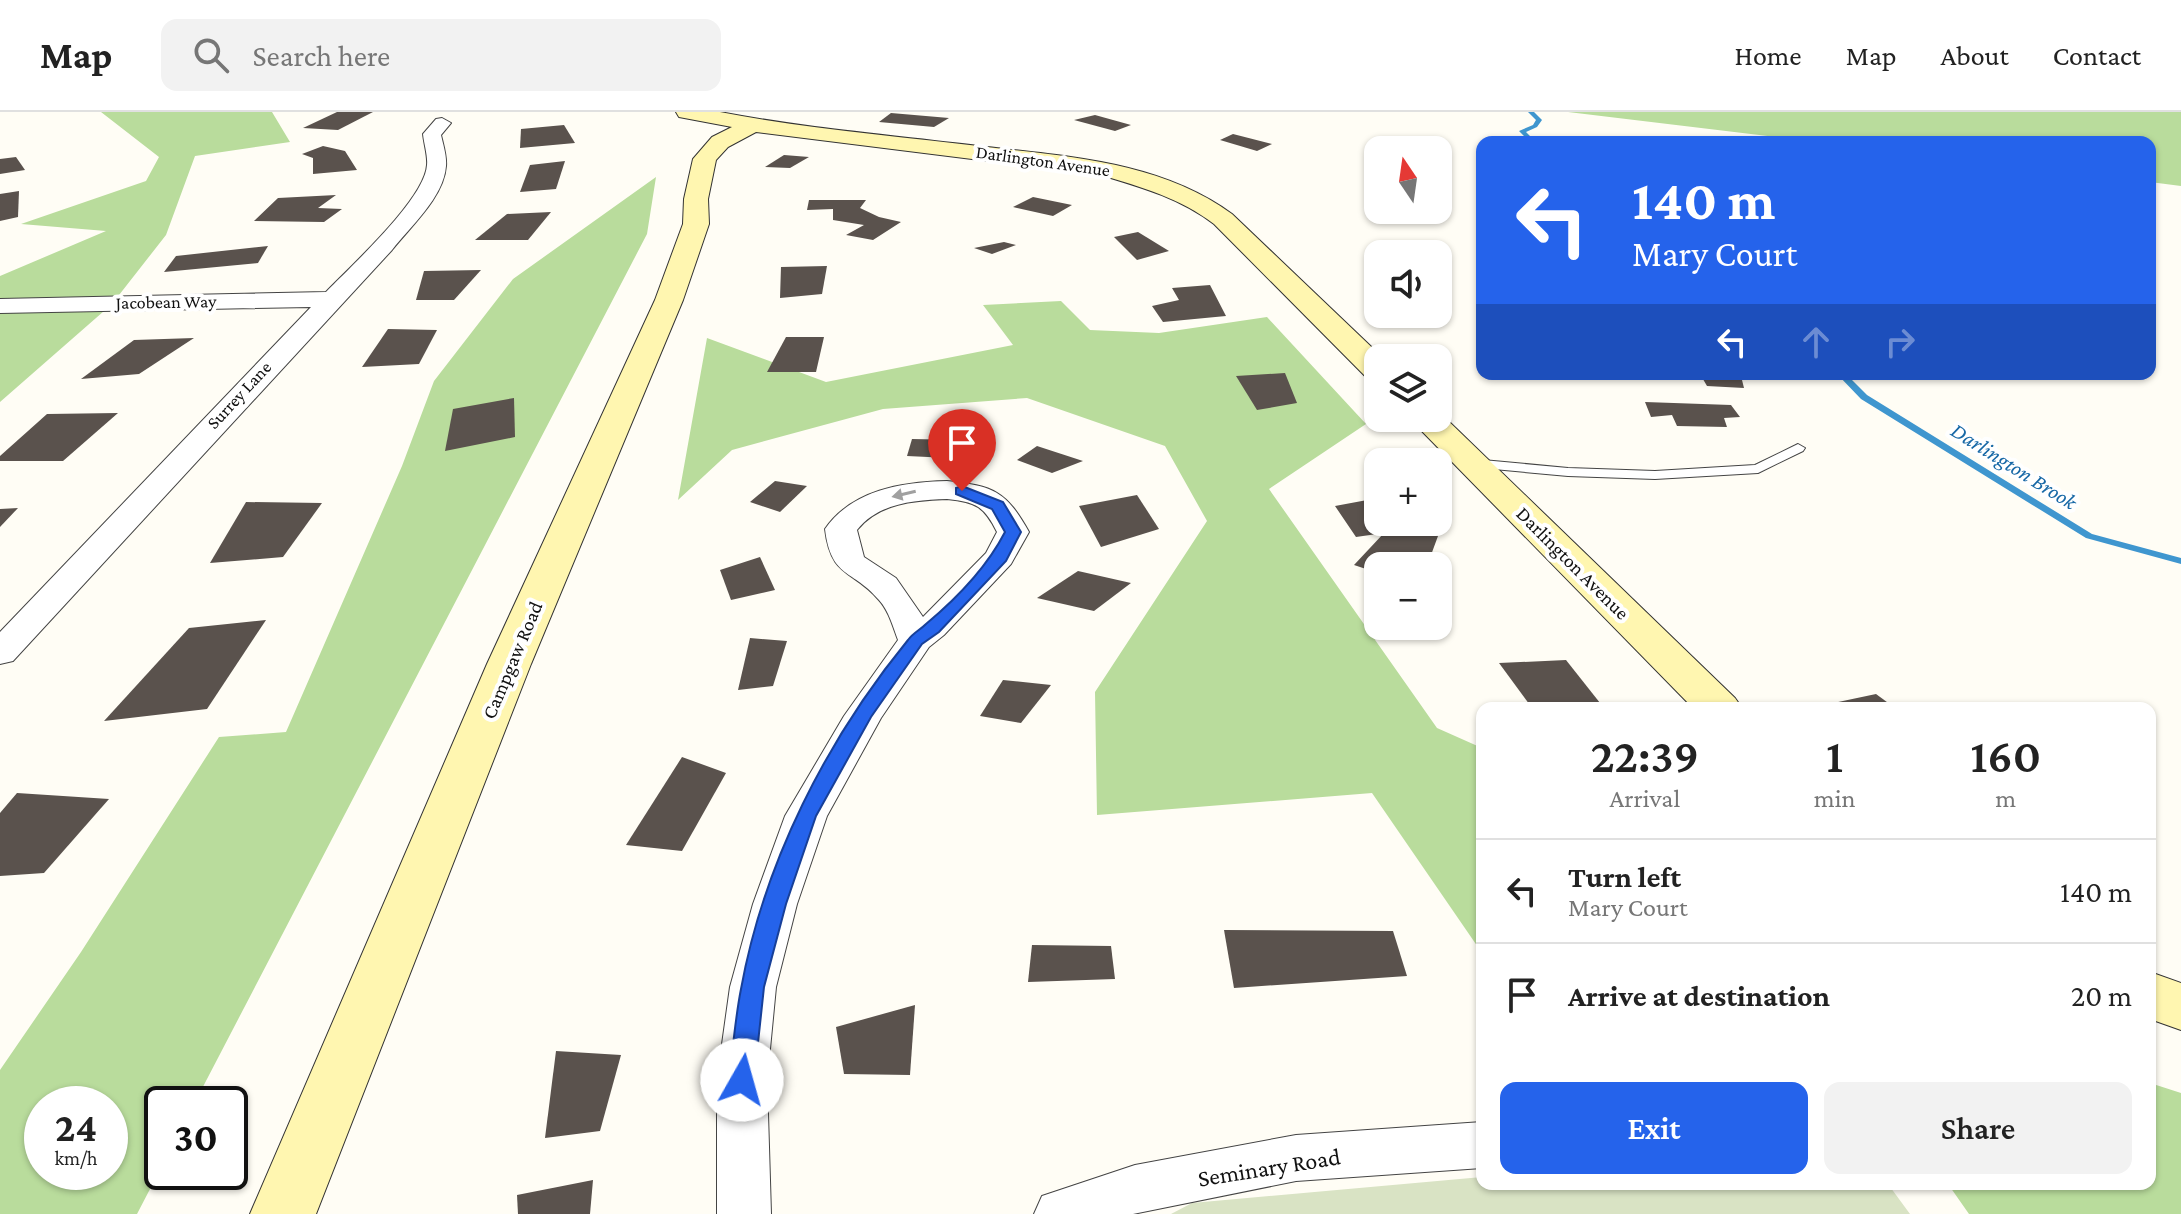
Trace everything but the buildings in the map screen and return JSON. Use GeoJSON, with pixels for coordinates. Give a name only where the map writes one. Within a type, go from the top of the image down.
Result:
{"type":"FeatureCollection","features":[{"type":"Feature","properties":{"kind":"main road"},"geometry":{"type":"LineString","coordinates":[[668,112],[684,132],[696,199]]}},
{"type":"Feature","properties":{"kind":"main road","name":"Darlington Avenue"},"geometry":{"type":"LineString","coordinates":[[684,132],[753,125],[1075,162],[1162,185],[1207,207],[1223,219],[1364,357]]}},
{"type":"Feature","properties":{"kind":"main road","name":"Campgaw Road"},"geometry":{"type":"LineString","coordinates":[[283,1214],[509,664],[669,300],[696,224],[696,199],[705,159],[711,150],[753,125]]}},
{"type":"Feature","properties":{"kind":"main road","name":"Darlington Avenue"},"geometry":{"type":"LineString","coordinates":[[1440,432],[1713,702]]}},
{"type":"Feature","properties":{"kind":"street","name":"Surrey Lane"},"geometry":{"type":"LineString","coordinates":[[0,653],[384,245],[425,195],[437,165],[432,134],[442,123]]}},
{"type":"Feature","properties":{"kind":"street","name":"Jacobean Way"},"geometry":{"type":"LineString","coordinates":[[0,306],[332,299]]}},
{"type":"Feature","properties":{"kind":"street"},"geometry":{"type":"LineString","coordinates":[[744,1214],[742,1080],[753,987],[775,904],[806,816],[863,716],[916,640],[932,628],[1000,557],[1013,532],[998,506],[962,491],[916,491],[882,499],[854,512],[841,529],[842,549],[850,564],[893,595],[916,640]]}},
{"type":"Feature","properties":{"kind":"street","name":"Seminary Road"},"geometry":{"type":"LineString","coordinates":[[1061,1214],[1135,1189],[1296,1158],[1476,1145]]}},
{"type":"Feature","properties":{"kind":"lane"},"geometry":{"type":"LineString","coordinates":[[1472,463],[1568,472],[1655,475],[1758,469],[1798,448]]}},
{"type":"Feature","properties":{"kind":"green space"},"geometry":{"type":"Polygon","coordinates":[[[101,112],[272,112],[290,142],[195,156],[166,235],[112,304],[0,402],[0,276],[106,231],[21,224],[146,181],[159,157],[101,112]]]}},
{"type":"Feature","properties":{"kind":"green space"},"geometry":{"type":"Polygon","coordinates":[[[1568,112],[2181,112],[2181,186],[2156,183],[2156,136],[1768,136],[1568,112]]]}},
{"type":"Feature","properties":{"kind":"green space"},"geometry":{"type":"Polygon","coordinates":[[[656,177],[647,234],[203,1086],[144,1086],[144,1190],[150,1190],[137,1214],[0,1214],[0,1070],[81,952],[219,737],[286,732],[402,466],[434,381],[513,279],[656,177]]]}},
{"type":"Feature","properties":{"kind":"green space"},"geometry":{"type":"Polygon","coordinates":[[[1061,301],[1090,330],[1159,333],[1267,317],[1364,422],[1364,425],[1269,489],[1364,624],[1364,640],[1375,640],[1437,728],[1476,745],[1476,944],[1372,793],[1097,815],[1095,692],[1207,521],[1165,446],[1027,398],[883,409],[732,450],[678,500],[707,338],[826,382],[1013,345],[983,305],[1061,301]]]}},
{"type":"Feature","properties":{"kind":"green space"},"geometry":{"type":"Polygon","coordinates":[[[2156,1085],[2181,1093],[2181,1214],[1969,1214],[1952,1190],[2156,1190],[2156,1085]]]}},
{"type":"Feature","properties":{"kind":"green space"},"geometry":{"type":"Polygon","coordinates":[[[1476,1178],[1476,1190],[1892,1190],[1910,1214],[1171,1214],[1192,1203],[1476,1178]]]}},
{"type":"Feature","properties":{"kind":"waterway","name":"Darlington Brook"},"geometry":{"type":"LineString","coordinates":[[1527,136],[1522,131],[1535,126],[1539,120],[1531,112]]}},
{"type":"Feature","properties":{"kind":"waterway","name":"Darlington Brook"},"geometry":{"type":"LineString","coordinates":[[1847,380],[1864,397],[2089,536],[2181,561]]}},
{"type":"Feature","properties":{"kind":"route"},"geometry":{"type":"LineString","coordinates":[[742,1080],[753,987],[775,904],[806,816],[863,716],[916,640],[932,628],[1000,557],[1013,532],[998,506],[962,491]]}}]}
